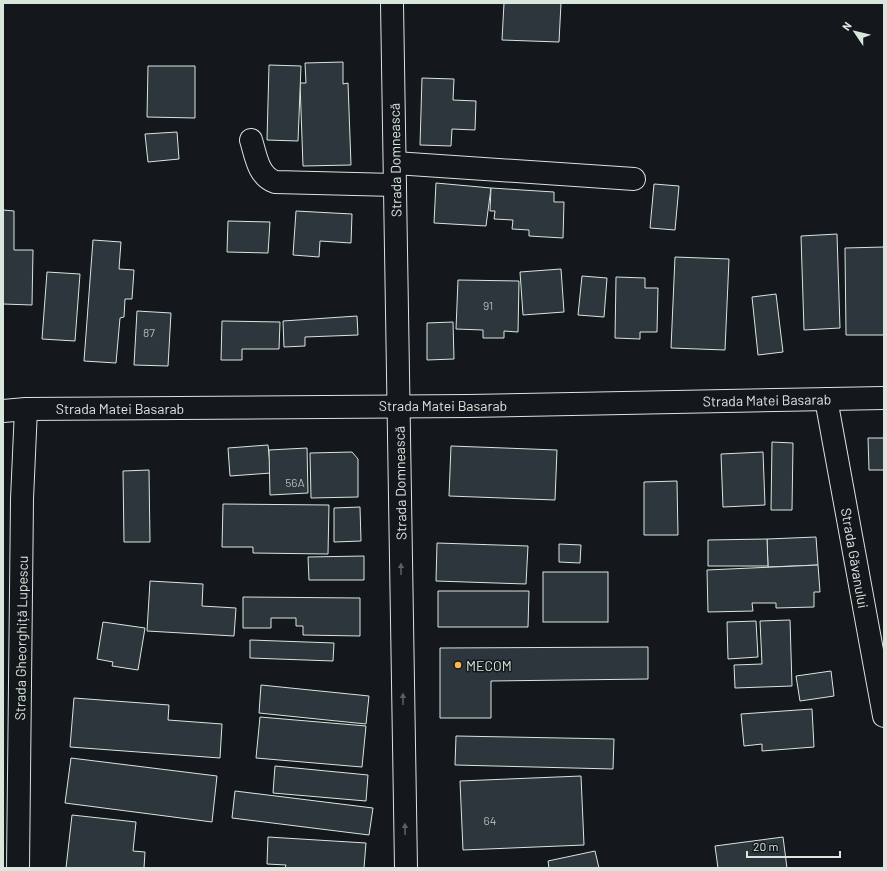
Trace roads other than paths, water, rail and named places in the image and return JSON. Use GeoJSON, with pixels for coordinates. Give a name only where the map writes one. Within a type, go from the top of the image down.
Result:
{"type":"FeatureCollection","features":[{"type":"Feature","properties":{"kind":"street","name":"Strada Domnească"},"geometry":{"type":"LineString","coordinates":[[392,3],[406,868]]}},
{"type":"Feature","properties":{"kind":"street"},"geometry":{"type":"LineString","coordinates":[[250,140],[261,170],[267,177],[276,182],[395,185]]}},
{"type":"Feature","properties":{"kind":"street"},"geometry":{"type":"LineString","coordinates":[[395,164],[634,180]]}},
{"type":"Feature","properties":{"kind":"street","name":"Strada Matei Basarab"},"geometry":{"type":"LineString","coordinates":[[3,411],[26,409],[468,406],[884,398]]}},
{"type":"Feature","properties":{"kind":"street","name":"Strada Găvanului"},"geometry":{"type":"LineString","coordinates":[[826,399],[884,716]]}},
{"type":"Feature","properties":{"kind":"street","name":"Strada Gheorghiță Lupescu"},"geometry":{"type":"LineString","coordinates":[[18,868],[22,499],[26,409]]}},
{"type":"Feature","properties":{"kind":"place","name":"MECOM"},"geometry":{"type":"Point","coordinates":[458,665]}}]}
